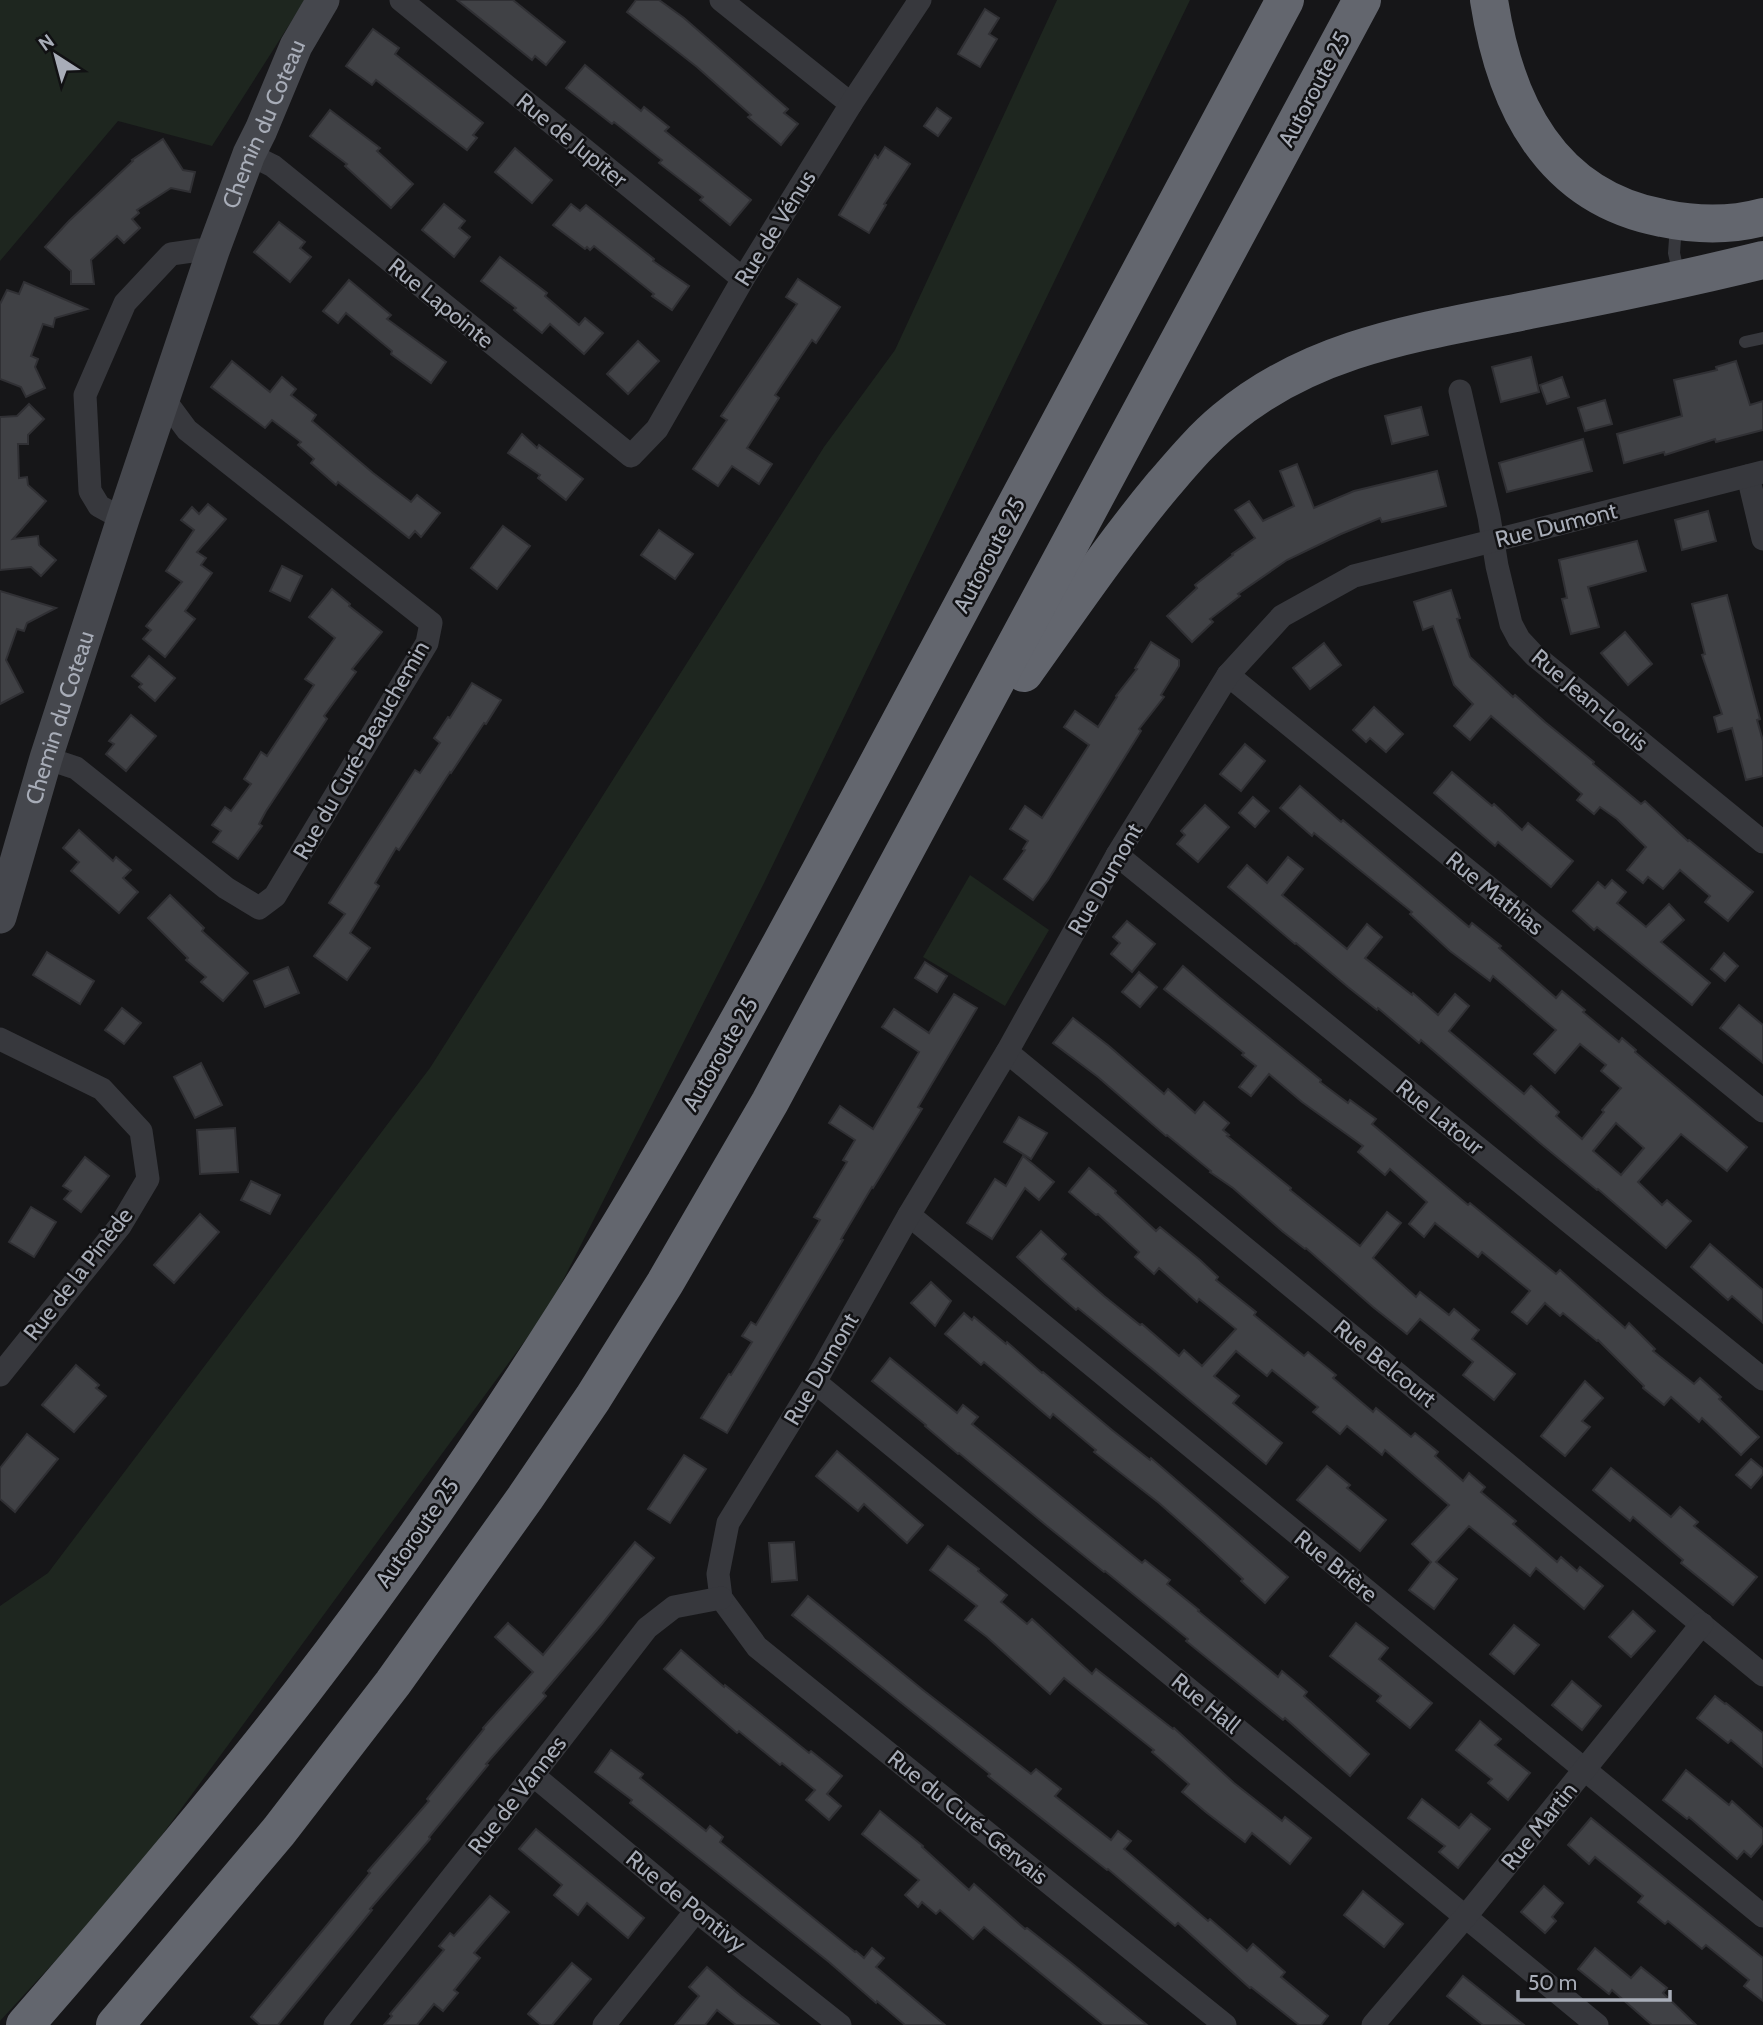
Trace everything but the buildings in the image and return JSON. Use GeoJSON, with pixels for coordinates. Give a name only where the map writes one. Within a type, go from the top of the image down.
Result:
{"type":"FeatureCollection","features":[{"type":"Feature","properties":{"kind":"highway","name":"Autoroute 25"},"geometry":{"type":"LineString","coordinates":[[25,2025],[189,1832],[336,1647],[484,1438],[604,1252],[778,951],[1285,0]]}},
{"type":"Feature","properties":{"kind":"highway","name":"Autoroute 25"},"geometry":{"type":"LineString","coordinates":[[115,2025],[279,1831],[364,1722],[487,1554],[593,1398],[672,1271],[743,1151],[1362,0]]}},
{"type":"Feature","properties":{"kind":"highway"},"geometry":{"type":"LineString","coordinates":[[1489,0],[1496,41],[1523,115],[1546,150],[1576,181],[1613,204],[1676,221],[1726,223],[1763,217]]}},
{"type":"Feature","properties":{"kind":"highway"},"geometry":{"type":"LineString","coordinates":[[930,806],[1137,517],[1217,427],[1263,392],[1307,368],[1378,342],[1680,280],[1763,260]]}},
{"type":"Feature","properties":{"kind":"street","name":"Chemin du Coteau"},"geometry":{"type":"LineString","coordinates":[[0,917],[46,758],[213,251],[249,154],[296,46],[323,0]]}},
{"type":"Feature","properties":{"kind":"street","name":"Rue de Jupiter"},"geometry":{"type":"LineString","coordinates":[[401,0],[743,279]]}},
{"type":"Feature","properties":{"kind":"street"},"geometry":{"type":"LineString","coordinates":[[721,0],[851,104]]}},
{"type":"Feature","properties":{"kind":"street","name":"Rue de Vénus"},"geometry":{"type":"LineString","coordinates":[[631,456],[657,429],[743,279],[851,104],[920,0]]}},
{"type":"Feature","properties":{"kind":"street","name":"Rue Lapointe"},"geometry":{"type":"LineString","coordinates":[[249,154],[273,166],[631,456]]}},
{"type":"Feature","properties":{"kind":"street"},"geometry":{"type":"LineString","coordinates":[[123,519],[99,506],[90,491],[85,395],[125,303],[171,254],[213,251]]}},
{"type":"Feature","properties":{"kind":"street","name":"Rue Jean-Louis"},"geometry":{"type":"LineString","coordinates":[[1460,391],[1511,624],[1525,646],[1763,842]]}},
{"type":"Feature","properties":{"kind":"street","name":"Rue du Curé-Beauchemin"},"geometry":{"type":"LineString","coordinates":[[46,758],[76,768],[226,888],[259,908],[275,896],[427,643],[431,622],[187,429],[164,399]]}},
{"type":"Feature","properties":{"kind":"street"},"geometry":{"type":"LineString","coordinates":[[1755,474],[1763,539]]}},
{"type":"Feature","properties":{"kind":"street","name":"Rue Dumont"},"geometry":{"type":"LineString","coordinates":[[722,1598],[718,1574],[728,1523],[815,1382],[909,1215],[1007,1052],[1117,855],[1228,675],[1282,616],[1354,576],[1755,474]]}},
{"type":"Feature","properties":{"kind":"street","name":"Rue Mathias"},"geometry":{"type":"LineString","coordinates":[[1228,675],[1763,1111]]}},
{"type":"Feature","properties":{"kind":"street","name":"Rue Latour"},"geometry":{"type":"LineString","coordinates":[[1117,855],[1763,1379]]}},
{"type":"Feature","properties":{"kind":"street","name":"Rue de la Pinède"},"geometry":{"type":"LineString","coordinates":[[0,1039],[102,1089],[141,1131],[148,1179],[120,1226],[0,1375]]}},
{"type":"Feature","properties":{"kind":"street","name":"Rue Belcourt"},"geometry":{"type":"LineString","coordinates":[[1007,1052],[1763,1675]]}},
{"type":"Feature","properties":{"kind":"street","name":"Rue Brière"},"geometry":{"type":"LineString","coordinates":[[909,1215],[1763,1916]]}},
{"type":"Feature","properties":{"kind":"street","name":"Rue Hall"},"geometry":{"type":"LineString","coordinates":[[815,1382],[1597,2025]]}},
{"type":"Feature","properties":{"kind":"street","name":"Rue de Vannes"},"geometry":{"type":"LineString","coordinates":[[335,2025],[647,1628],[674,1607],[722,1598]]}},
{"type":"Feature","properties":{"kind":"street","name":"Rue du Curé-Gervais"},"geometry":{"type":"LineString","coordinates":[[722,1598],[757,1647],[1225,2025]]}},
{"type":"Feature","properties":{"kind":"street","name":"Rue Martin"},"geometry":{"type":"LineString","coordinates":[[1373,2025],[1466,1916],[1702,1625]]}},
{"type":"Feature","properties":{"kind":"street","name":"Rue de Pontivy"},"geometry":{"type":"LineString","coordinates":[[533,1775],[696,1911],[840,2025]]}},
{"type":"Feature","properties":{"kind":"street"},"geometry":{"type":"LineString","coordinates":[[604,2025],[696,1911]]}},
{"type":"Feature","properties":{"kind":"lane"},"geometry":{"type":"LineString","coordinates":[[1676,221],[1674,253],[1680,280]]}},
{"type":"Feature","properties":{"kind":"lane"},"geometry":{"type":"LineString","coordinates":[[1745,342],[1763,338]]}},
{"type":"Feature","properties":{"kind":"shaded area"},"geometry":{"type":"Polygon","coordinates":[[[0,0],[305,0],[212,146],[118,121],[0,261],[0,0]]]}},
{"type":"Feature","properties":{"kind":"shaded area"},"geometry":{"type":"Polygon","coordinates":[[[1057,0],[1190,0],[764,883],[549,1308],[126,1884],[0,2021],[0,1606],[48,1573],[430,1068],[824,447],[895,350],[1057,0]]]}},
{"type":"Feature","properties":{"kind":"shaded area"},"geometry":{"type":"Polygon","coordinates":[[[970,875],[1049,930],[1005,1006],[923,957],[970,875]]]}}]}
